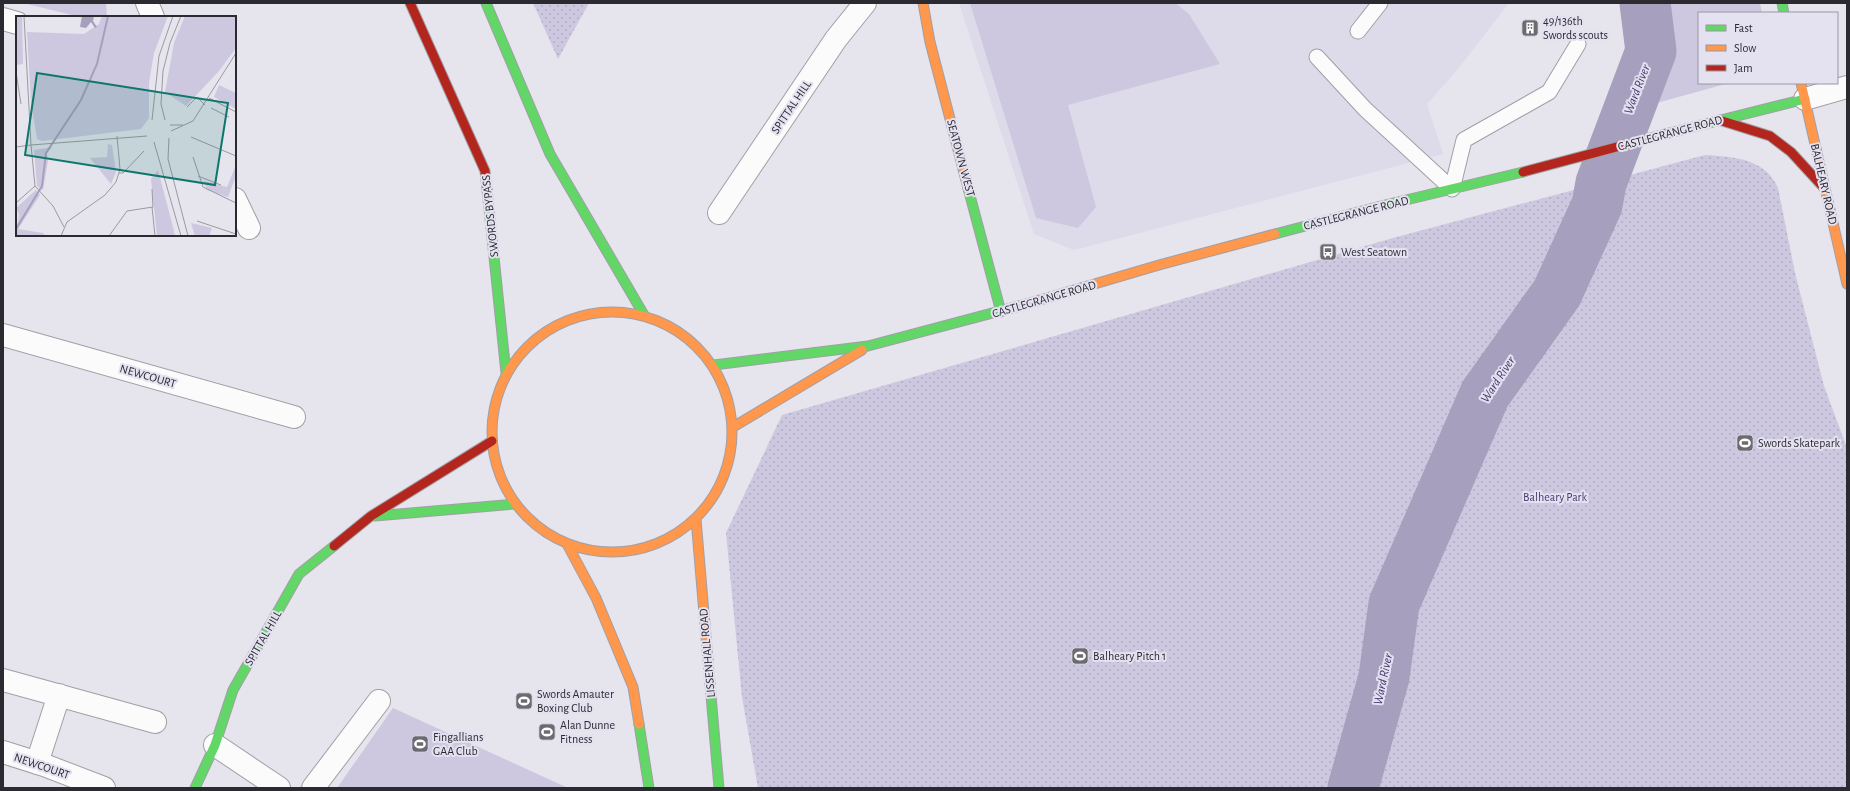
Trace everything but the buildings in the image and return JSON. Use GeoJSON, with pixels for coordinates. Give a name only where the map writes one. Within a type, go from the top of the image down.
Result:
{"type":"FeatureCollection","features":[{"type":"Feature","properties":{"kind":"main road","name":"SWORDS BYPASS"},"geometry":{"type":"LineString","coordinates":[[410,3],[485,171],[506,373]]}},
{"type":"Feature","properties":{"kind":"main road"},"geometry":{"type":"LineString","coordinates":[[486,3],[550,154],[644,315]]}},
{"type":"Feature","properties":{"kind":"main road","name":"SEATOWN WEST"},"geometry":{"type":"LineString","coordinates":[[923,3],[930,42],[1001,312]]}},
{"type":"Feature","properties":{"kind":"main road","name":"CASTLEGRANGE ROAD"},"geometry":{"type":"LineString","coordinates":[[714,365],[868,346],[1001,312],[1159,264],[1381,206],[1563,162],[1719,120],[1803,91]]}},
{"type":"Feature","properties":{"kind":"main road","name":"BALHEARY ROAD"},"geometry":{"type":"LineString","coordinates":[[1803,91],[1847,284]]}},
{"type":"Feature","properties":{"kind":"main road"},"geometry":{"type":"LineString","coordinates":[[1719,120],[1770,136],[1792,152],[1826,190]]}},
{"type":"Feature","properties":{"kind":"main road"},"geometry":{"type":"LineString","coordinates":[[604,311],[644,315],[671,326],[695,343],[714,365],[728,395],[734,427],[730,461],[717,492],[696,519],[668,539],[635,550],[600,552],[567,544],[538,527],[515,504],[503,484],[495,463],[492,441],[494,406],[506,373],[531,342],[565,320],[604,311]]}},
{"type":"Feature","properties":{"kind":"main road","name":"CASTLEGRANGE ROAD"},"geometry":{"type":"LineString","coordinates":[[734,427],[868,346]]}},
{"type":"Feature","properties":{"kind":"main road","name":"SPITTAL HILL"},"geometry":{"type":"LineString","coordinates":[[195,788],[215,745],[233,690],[299,574],[371,516],[492,441]]}},
{"type":"Feature","properties":{"kind":"main road"},"geometry":{"type":"LineString","coordinates":[[371,516],[515,504]]}},
{"type":"Feature","properties":{"kind":"main road","name":"LISSENHALL ROAD"},"geometry":{"type":"LineString","coordinates":[[696,519],[719,788]]}},
{"type":"Feature","properties":{"kind":"main road"},"geometry":{"type":"LineString","coordinates":[[567,544],[596,598],[633,688],[649,788]]}},
{"type":"Feature","properties":{"kind":"street"},"geometry":{"type":"LineString","coordinates":[[147,3],[153,16]]}},
{"type":"Feature","properties":{"kind":"street","name":"SPITTAL HILL"},"geometry":{"type":"LineString","coordinates":[[719,213],[836,39],[865,3]]}},
{"type":"Feature","properties":{"kind":"street"},"geometry":{"type":"LineString","coordinates":[[3,19],[16,23]]}},
{"type":"Feature","properties":{"kind":"street","name":"CASTLEGRANGE ROAD"},"geometry":{"type":"LineString","coordinates":[[1803,91],[1847,87]]}},
{"type":"Feature","properties":{"kind":"street"},"geometry":{"type":"LineString","coordinates":[[236,201],[249,228]]}},
{"type":"Feature","properties":{"kind":"street","name":"NEWCOURT"},"geometry":{"type":"LineString","coordinates":[[3,335],[294,417]]}},
{"type":"Feature","properties":{"kind":"street"},"geometry":{"type":"LineString","coordinates":[[3,680],[155,722]]}},
{"type":"Feature","properties":{"kind":"street"},"geometry":{"type":"LineString","coordinates":[[37,763],[59,695]]}},
{"type":"Feature","properties":{"kind":"street"},"geometry":{"type":"LineString","coordinates":[[313,788],[379,701]]}},
{"type":"Feature","properties":{"kind":"street"},"geometry":{"type":"LineString","coordinates":[[215,745],[279,788]]}},
{"type":"Feature","properties":{"kind":"street","name":"NEWCOURT"},"geometry":{"type":"LineString","coordinates":[[3,752],[104,788]]}},
{"type":"Feature","properties":{"kind":"lane"},"geometry":{"type":"LineString","coordinates":[[1358,31],[1380,3]]}},
{"type":"Feature","properties":{"kind":"lane"},"geometry":{"type":"LineString","coordinates":[[1317,57],[1365,109],[1452,189],[1464,140],[1549,92],[1578,44]]}},
{"type":"Feature","properties":{"kind":"shaded area"},"geometry":{"type":"Polygon","coordinates":[[[959,3],[1509,3],[1458,69],[1427,104],[1443,154],[1074,250],[1034,234],[959,3]]]}},
{"type":"Feature","properties":{"kind":"green space"},"geometry":{"type":"Polygon","coordinates":[[[23,3],[106,3],[107,16],[76,16],[23,3]]]}},
{"type":"Feature","properties":{"kind":"green space"},"geometry":{"type":"Polygon","coordinates":[[[533,3],[589,3],[558,59],[533,3]]]}},
{"type":"Feature","properties":{"kind":"green space"},"geometry":{"type":"Polygon","coordinates":[[[970,3],[1175,3],[1189,14],[1220,64],[1068,105],[1096,207],[1078,228],[1036,218],[970,3]]]}},
{"type":"Feature","properties":{"kind":"green space"},"geometry":{"type":"Polygon","coordinates":[[[1637,3],[1760,3],[1762,12],[1698,12],[1698,84],[1725,84],[1606,117],[1639,48],[1637,3]]]}},
{"type":"Feature","properties":{"kind":"green space","name":"Balheary Park"},"geometry":{"type":"Polygon","coordinates":[[[1705,155],[1737,158],[1757,165],[1765,170],[1778,188],[1795,273],[1824,386],[1847,448],[1847,788],[758,788],[742,697],[726,533],[782,415],[1393,238],[1705,155]]]}},
{"type":"Feature","properties":{"kind":"green space","name":"Fingallians GAA Club"},"geometry":{"type":"Polygon","coordinates":[[[393,708],[568,788],[337,788],[393,708]]]}},
{"type":"Feature","properties":{"kind":"waterway","name":"Ward River"},"geometry":{"type":"LineString","coordinates":[[1353,788],[1384,677],[1394,604],[1485,394],[1557,293],[1597,205],[1601,183],[1651,51],[1645,3]]}},
{"type":"Feature","properties":{"kind":"traffic: fast"},"geometry":{"type":"LineString","coordinates":[[486,3],[550,154],[644,315]]}},
{"type":"Feature","properties":{"kind":"traffic: fast"},"geometry":{"type":"LineString","coordinates":[[1782,3],[1784,12]]}},
{"type":"Feature","properties":{"kind":"traffic: fast"},"geometry":{"type":"LineString","coordinates":[[1669,133],[1805,99]]}},
{"type":"Feature","properties":{"kind":"traffic: fast"},"geometry":{"type":"LineString","coordinates":[[1275,234],[1381,206],[1523,172]]}},
{"type":"Feature","properties":{"kind":"traffic: fast"},"geometry":{"type":"LineString","coordinates":[[968,188],[1001,312]]}},
{"type":"Feature","properties":{"kind":"traffic: fast"},"geometry":{"type":"LineString","coordinates":[[487,189],[506,373]]}},
{"type":"Feature","properties":{"kind":"traffic: fast"},"geometry":{"type":"LineString","coordinates":[[714,365],[868,346],[1030,303]]}},
{"type":"Feature","properties":{"kind":"traffic: fast"},"geometry":{"type":"LineString","coordinates":[[375,516],[515,504]]}},
{"type":"Feature","properties":{"kind":"traffic: fast"},"geometry":{"type":"LineString","coordinates":[[195,788],[215,745],[233,690],[299,574],[334,546]]}},
{"type":"Feature","properties":{"kind":"traffic: fast"},"geometry":{"type":"LineString","coordinates":[[710,684],[719,788]]}},
{"type":"Feature","properties":{"kind":"traffic: fast"},"geometry":{"type":"LineString","coordinates":[[639,724],[649,788]]}},
{"type":"Feature","properties":{"kind":"traffic: slow"},"geometry":{"type":"LineString","coordinates":[[923,3],[930,42],[968,188]]}},
{"type":"Feature","properties":{"kind":"traffic: slow"},"geometry":{"type":"LineString","coordinates":[[1801,84],[1847,284]]}},
{"type":"Feature","properties":{"kind":"traffic: slow"},"geometry":{"type":"LineString","coordinates":[[1030,303],[1159,265],[1275,234]]}},
{"type":"Feature","properties":{"kind":"traffic: slow"},"geometry":{"type":"LineString","coordinates":[[600,312],[624,312],[647,317],[669,326],[697,347],[712,365],[723,386],[730,409],[732,432],[730,455],[723,478],[712,499],[697,517],[669,538],[647,547],[624,552],[600,552],[577,547],[555,538],[536,525],[519,508],[506,489],[497,467],[492,444],[492,420],[497,397],[506,375],[519,356],[536,339],[555,326],[577,317],[600,312]]}},
{"type":"Feature","properties":{"kind":"traffic: slow"},"geometry":{"type":"LineString","coordinates":[[733,427],[862,350]]}},
{"type":"Feature","properties":{"kind":"traffic: slow"},"geometry":{"type":"LineString","coordinates":[[696,519],[710,684]]}},
{"type":"Feature","properties":{"kind":"traffic: slow"},"geometry":{"type":"LineString","coordinates":[[567,544],[596,598],[633,687],[639,724]]}},
{"type":"Feature","properties":{"kind":"traffic: jam"},"geometry":{"type":"LineString","coordinates":[[410,3],[485,171],[487,189]]}},
{"type":"Feature","properties":{"kind":"traffic: jam"},"geometry":{"type":"LineString","coordinates":[[1719,120],[1770,136],[1791,152],[1825,189]]}},
{"type":"Feature","properties":{"kind":"traffic: jam"},"geometry":{"type":"LineString","coordinates":[[1523,172],[1669,133]]}},
{"type":"Feature","properties":{"kind":"traffic: jam"},"geometry":{"type":"LineString","coordinates":[[334,546],[371,516],[492,441]]}},
{"type":"Feature","properties":{"kind":"place","name":"49/136th Swords scouts"},"geometry":{"type":"Point","coordinates":[1530,28]}},
{"type":"Feature","properties":{"kind":"place","name":"West Seatown"},"geometry":{"type":"Point","coordinates":[1328,252]}},
{"type":"Feature","properties":{"kind":"place","name":"Swords Skatepark"},"geometry":{"type":"Point","coordinates":[1745,443]}},
{"type":"Feature","properties":{"kind":"place","name":"Balheary Pitch 1"},"geometry":{"type":"Point","coordinates":[1080,656]}},
{"type":"Feature","properties":{"kind":"place","name":"Swords Amauter Boxing Club"},"geometry":{"type":"Point","coordinates":[524,701]}},
{"type":"Feature","properties":{"kind":"place","name":"Alan Dunne Fitness"},"geometry":{"type":"Point","coordinates":[547,732]}},
{"type":"Feature","properties":{"kind":"place","name":"Fingallians GAA Club"},"geometry":{"type":"Point","coordinates":[420,744]}}]}
